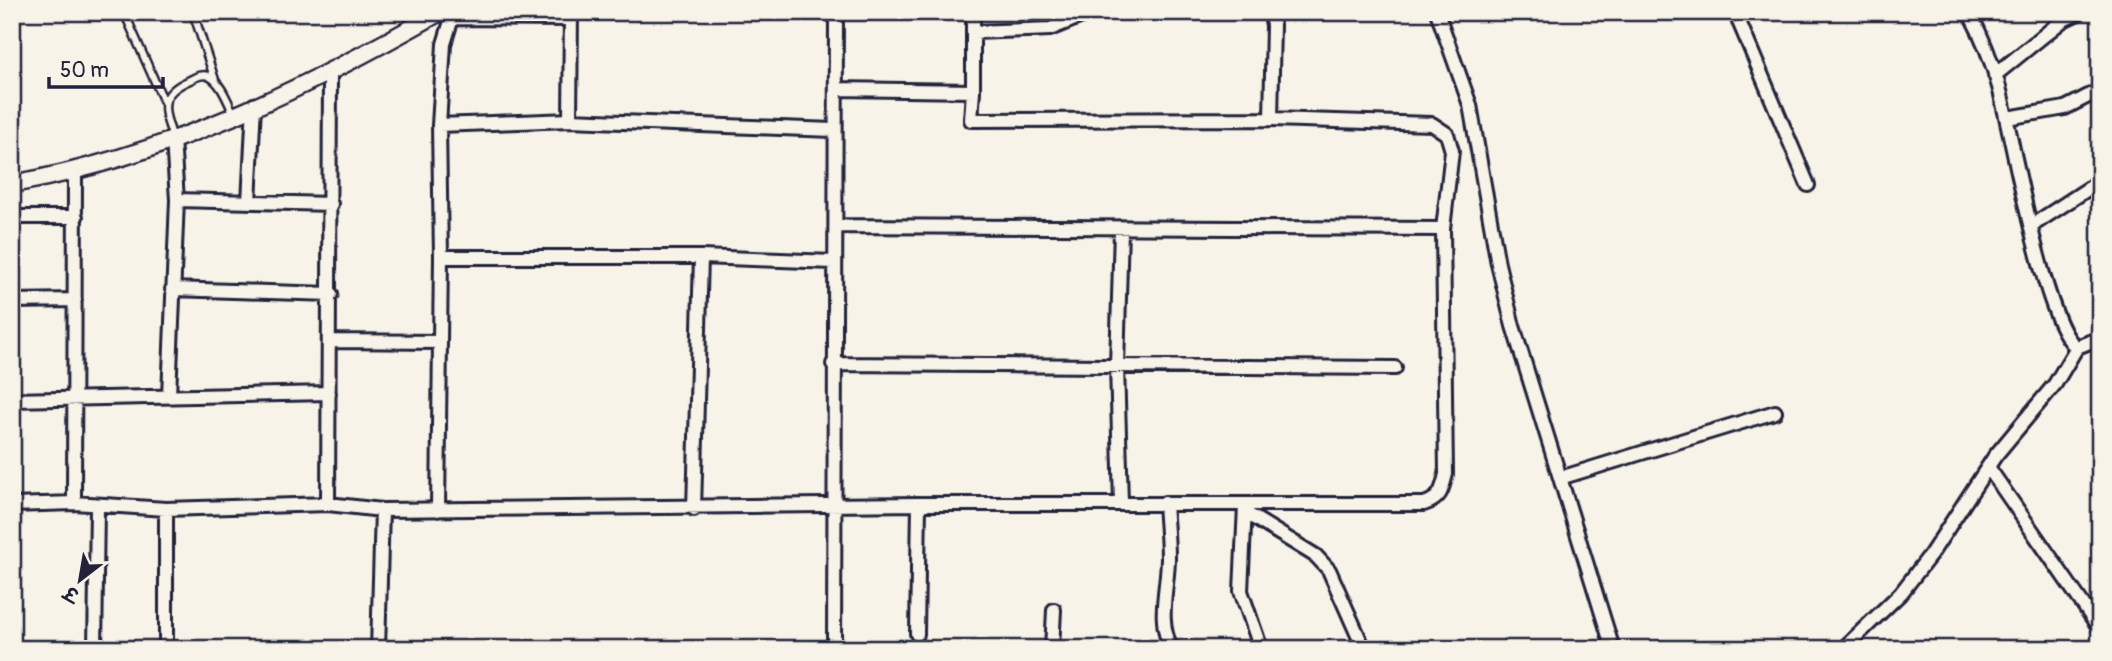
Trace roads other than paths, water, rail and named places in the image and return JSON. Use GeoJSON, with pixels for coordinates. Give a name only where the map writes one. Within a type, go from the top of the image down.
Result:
{"type":"FeatureCollection","features":[{"type":"Feature","properties":{"kind":"street"},"geometry":{"type":"LineString","coordinates":[[834,649],[833,262],[836,226],[833,130],[836,12]]}},
{"type":"Feature","properties":{"kind":"street"},"geometry":{"type":"LineString","coordinates":[[12,505],[74,503],[97,507],[166,509],[328,504],[383,510],[438,510],[1164,503],[1245,508],[1424,504],[1435,500],[1442,491],[1446,474],[1443,229],[1452,151],[1447,134],[1432,124],[1271,119],[971,120],[973,12]]}},
{"type":"Feature","properties":{"kind":"street"},"geometry":{"type":"LineString","coordinates":[[974,32],[1050,29],[1092,12]]}},
{"type":"Feature","properties":{"kind":"street"},"geometry":{"type":"LineString","coordinates":[[1270,12],[1273,25],[1271,119]]}},
{"type":"Feature","properties":{"kind":"street"},"geometry":{"type":"LineString","coordinates":[[1437,12],[1471,105],[1510,314],[1613,649]]}},
{"type":"Feature","properties":{"kind":"street"},"geometry":{"type":"LineString","coordinates":[[1735,12],[1808,185]]}},
{"type":"Feature","properties":{"kind":"street"},"geometry":{"type":"LineString","coordinates":[[1969,12],[1987,48],[2007,118],[2041,271],[2064,332],[2070,343],[2077,347]]}},
{"type":"Feature","properties":{"kind":"street"},"geometry":{"type":"LineString","coordinates":[[1995,75],[2063,20],[2080,12]]}},
{"type":"Feature","properties":{"kind":"street"},"geometry":{"type":"LineString","coordinates":[[438,510],[441,257],[439,125],[447,14]]}},
{"type":"Feature","properties":{"kind":"street"},"geometry":{"type":"LineString","coordinates":[[12,184],[75,173],[126,158],[330,74],[447,14],[570,16],[570,120]]}},
{"type":"Feature","properties":{"kind":"street"},"geometry":{"type":"LineString","coordinates":[[328,504],[330,74]]}},
{"type":"Feature","properties":{"kind":"street"},"geometry":{"type":"LineString","coordinates":[[836,89],[972,91]]}},
{"type":"Feature","properties":{"kind":"street"},"geometry":{"type":"LineString","coordinates":[[2007,118],[2065,108],[2100,90]]}},
{"type":"Feature","properties":{"kind":"street"},"geometry":{"type":"LineString","coordinates":[[249,202],[254,105]]}},
{"type":"Feature","properties":{"kind":"street"},"geometry":{"type":"LineString","coordinates":[[439,125],[570,120],[833,130]]}},
{"type":"Feature","properties":{"kind":"street"},"geometry":{"type":"LineString","coordinates":[[169,396],[177,200],[173,139]]}},
{"type":"Feature","properties":{"kind":"street"},"geometry":{"type":"LineString","coordinates":[[74,503],[75,173]]}},
{"type":"Feature","properties":{"kind":"street"},"geometry":{"type":"LineString","coordinates":[[2031,226],[2100,181]]}},
{"type":"Feature","properties":{"kind":"street"},"geometry":{"type":"LineString","coordinates":[[177,200],[331,204]]}},
{"type":"Feature","properties":{"kind":"street"},"geometry":{"type":"LineString","coordinates":[[12,217],[76,216]]}},
{"type":"Feature","properties":{"kind":"street"},"geometry":{"type":"LineString","coordinates":[[836,226],[1443,229]]}},
{"type":"Feature","properties":{"kind":"street"},"geometry":{"type":"LineString","coordinates":[[1121,229],[1117,366],[1121,503]]}},
{"type":"Feature","properties":{"kind":"street"},"geometry":{"type":"LineString","coordinates":[[441,257],[701,257],[833,262]]}},
{"type":"Feature","properties":{"kind":"street"},"geometry":{"type":"LineString","coordinates":[[694,509],[701,257]]}},
{"type":"Feature","properties":{"kind":"street"},"geometry":{"type":"LineString","coordinates":[[172,289],[331,294]]}},
{"type":"Feature","properties":{"kind":"street"},"geometry":{"type":"LineString","coordinates":[[12,302],[75,300]]}},
{"type":"Feature","properties":{"kind":"street"},"geometry":{"type":"LineString","coordinates":[[1843,649],[1901,593],[1931,554],[1988,467],[2055,384],[2077,347],[2100,338]]}},
{"type":"Feature","properties":{"kind":"street"},"geometry":{"type":"LineString","coordinates":[[329,341],[440,342]]}},
{"type":"Feature","properties":{"kind":"street"},"geometry":{"type":"LineString","coordinates":[[833,364],[1395,368]]}},
{"type":"Feature","properties":{"kind":"street"},"geometry":{"type":"LineString","coordinates":[[12,400],[329,393]]}},
{"type":"Feature","properties":{"kind":"street"},"geometry":{"type":"LineString","coordinates":[[1560,478],[1775,412]]}},
{"type":"Feature","properties":{"kind":"street"},"geometry":{"type":"LineString","coordinates":[[1988,467],[2100,629]]}},
{"type":"Feature","properties":{"kind":"street"},"geometry":{"type":"LineString","coordinates":[[1164,503],[1168,558],[1163,616],[1165,632],[1172,649]]}},
{"type":"Feature","properties":{"kind":"street"},"geometry":{"type":"LineString","coordinates":[[917,634],[919,505]]}},
{"type":"Feature","properties":{"kind":"street"},"geometry":{"type":"LineString","coordinates":[[95,649],[97,507]]}},
{"type":"Feature","properties":{"kind":"street"},"geometry":{"type":"LineString","coordinates":[[1245,508],[1241,592],[1261,649]]}},
{"type":"Feature","properties":{"kind":"street"},"geometry":{"type":"LineString","coordinates":[[1245,508],[1316,556],[1329,569],[1364,649]]}},
{"type":"Feature","properties":{"kind":"street"},"geometry":{"type":"LineString","coordinates":[[166,509],[166,649]]}},
{"type":"Feature","properties":{"kind":"street"},"geometry":{"type":"LineString","coordinates":[[378,649],[383,510]]}},
{"type":"Feature","properties":{"kind":"street"},"geometry":{"type":"LineString","coordinates":[[1052,649],[1054,610]]}},
{"type":"Feature","properties":{"kind":"lane"},"geometry":{"type":"LineString","coordinates":[[124,12],[164,102],[164,112],[173,139]]}},
{"type":"Feature","properties":{"kind":"lane"},"geometry":{"type":"LineString","coordinates":[[193,12],[216,82],[234,114]]}},
{"type":"Feature","properties":{"kind":"lane"},"geometry":{"type":"LineString","coordinates":[[164,102],[176,86],[202,75],[209,76],[216,82]]}}]}
